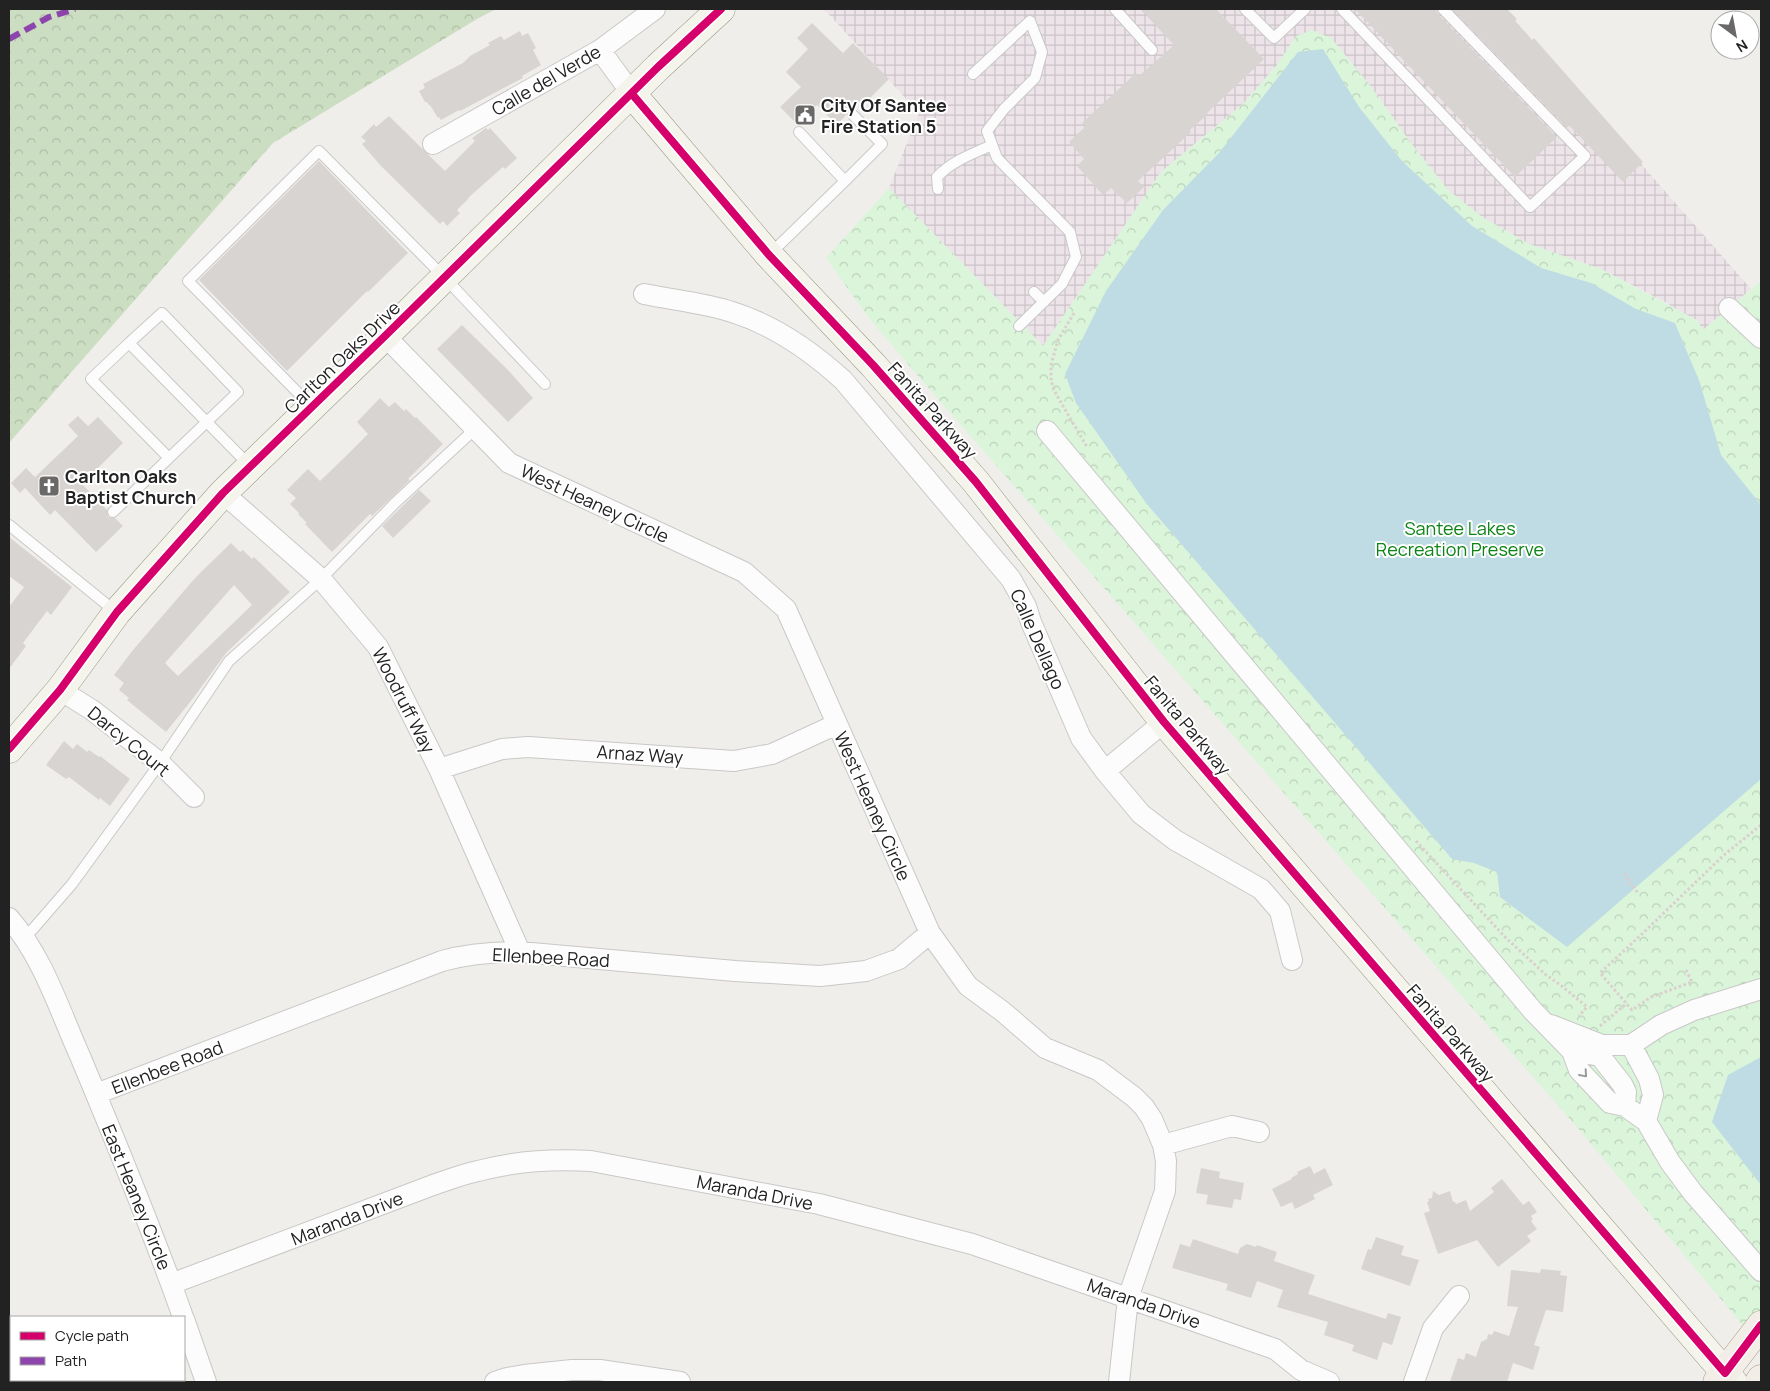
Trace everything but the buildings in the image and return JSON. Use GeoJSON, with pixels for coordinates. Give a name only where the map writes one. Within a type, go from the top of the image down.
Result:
{"type":"FeatureCollection","features":[{"type":"Feature","properties":{"kind":"main road"},"geometry":{"type":"LineString","coordinates":[[1725,1379],[1761,1325]]}},
{"type":"Feature","properties":{"kind":"street","name":"Calle del Verde"},"geometry":{"type":"LineString","coordinates":[[433,144],[600,50],[655,9]]}},
{"type":"Feature","properties":{"kind":"street","name":"Carlton Oaks Drive"},"geometry":{"type":"LineString","coordinates":[[9,749],[60,690],[117,612],[223,493],[445,278],[658,67],[721,9]]}},
{"type":"Feature","properties":{"kind":"street"},"geometry":{"type":"LineString","coordinates":[[600,50],[632,94]]}},
{"type":"Feature","properties":{"kind":"street","name":"Fanita Parkway"},"geometry":{"type":"LineString","coordinates":[[632,94],[769,255],[873,365],[976,482],[1164,722],[1725,1379]]}},
{"type":"Feature","properties":{"kind":"street","name":"Calle Dellago"},"geometry":{"type":"LineString","coordinates":[[644,294],[730,311],[752,319],[794,341],[842,380],[1011,578],[1026,606],[1081,738],[1105,771],[1141,814],[1175,840],[1261,889],[1280,911],[1292,960]]}},
{"type":"Feature","properties":{"kind":"street"},"geometry":{"type":"LineString","coordinates":[[1729,308],[1761,338]]}},
{"type":"Feature","properties":{"kind":"street","name":"West Heaney Circle"},"geometry":{"type":"LineString","coordinates":[[385,336],[509,464],[744,572],[786,610],[930,933],[968,986],[1002,1010],[1045,1048],[1098,1070],[1134,1097],[1152,1119],[1163,1146],[1166,1168],[1164,1191],[1128,1298],[1119,1382]]}},
{"type":"Feature","properties":{"kind":"street"},"geometry":{"type":"LineString","coordinates":[[1047,431],[1544,1022],[1572,1051],[1579,1070],[1610,1104],[1626,1106],[1646,1121],[1670,1162],[1693,1193],[1761,1271]]}},
{"type":"Feature","properties":{"kind":"street","name":"Woodruff Way"},"geometry":{"type":"LineString","coordinates":[[223,493],[321,579],[378,647],[439,769],[520,952]]}},
{"type":"Feature","properties":{"kind":"street","name":"Darcy Court"},"geometry":{"type":"LineString","coordinates":[[60,690],[92,710],[160,763],[194,797]]}},
{"type":"Feature","properties":{"kind":"street"},"geometry":{"type":"LineString","coordinates":[[1105,771],[1164,722]]}},
{"type":"Feature","properties":{"kind":"street","name":"Arnaz Way"},"geometry":{"type":"LineString","coordinates":[[439,769],[502,749],[528,746],[734,761],[772,754],[837,724]]}},
{"type":"Feature","properties":{"kind":"street","name":"East Heaney Circle"},"geometry":{"type":"LineString","coordinates":[[9,918],[23,937],[45,975],[96,1094],[182,1316]]}},
{"type":"Feature","properties":{"kind":"street","name":"Ellenbee Road"},"geometry":{"type":"LineString","coordinates":[[96,1094],[442,960],[463,955],[520,952],[735,972],[820,976],[866,971],[899,959],[930,933]]}},
{"type":"Feature","properties":{"kind":"street"},"geometry":{"type":"LineString","coordinates":[[1544,1022],[1602,1045],[1631,1045],[1661,1025],[1694,1010],[1761,990]]}},
{"type":"Feature","properties":{"kind":"street"},"geometry":{"type":"LineString","coordinates":[[1631,1045],[1649,1079],[1653,1095],[1646,1121]]}},
{"type":"Feature","properties":{"kind":"street"},"geometry":{"type":"LineString","coordinates":[[1163,1146],[1232,1126],[1259,1132]]}},
{"type":"Feature","properties":{"kind":"street","name":"Maranda Drive"},"geometry":{"type":"LineString","coordinates":[[171,1284],[433,1185],[478,1171],[520,1163],[568,1160],[591,1161],[819,1204],[972,1244],[1275,1349],[1301,1370],[1329,1382]]}},
{"type":"Feature","properties":{"kind":"street"},"geometry":{"type":"LineString","coordinates":[[1414,1382],[1433,1328],[1459,1296]]}},
{"type":"Feature","properties":{"kind":"street","name":"East Heaney Circle"},"geometry":{"type":"LineString","coordinates":[[185,1324],[206,1382]]}},
{"type":"Feature","properties":{"kind":"street"},"geometry":{"type":"LineString","coordinates":[[495,1382],[524,1375],[572,1370],[600,1370],[680,1382]]}},
{"type":"Feature","properties":{"kind":"lane"},"geometry":{"type":"LineString","coordinates":[[1115,9],[1152,50]]}},
{"type":"Feature","properties":{"kind":"lane"},"geometry":{"type":"LineString","coordinates":[[1245,9],[1274,38],[1305,9]]}},
{"type":"Feature","properties":{"kind":"lane"},"geometry":{"type":"LineString","coordinates":[[1342,9],[1530,207],[1585,156],[1443,9]]}},
{"type":"Feature","properties":{"kind":"lane"},"geometry":{"type":"LineString","coordinates":[[973,74],[1030,21],[1042,52],[1035,78],[1004,109],[987,132],[997,158],[1070,232],[1076,257],[1062,284],[1019,326]]}},
{"type":"Feature","properties":{"kind":"lane"},"geometry":{"type":"LineString","coordinates":[[769,255],[882,144],[854,115]]}},
{"type":"Feature","properties":{"kind":"lane"},"geometry":{"type":"LineString","coordinates":[[799,132],[845,181]]}},
{"type":"Feature","properties":{"kind":"lane"},"geometry":{"type":"LineString","coordinates":[[938,189],[937,177],[946,168],[966,156],[992,145]]}},
{"type":"Feature","properties":{"kind":"lane"},"geometry":{"type":"LineString","coordinates":[[312,406],[188,281],[319,151],[445,278],[545,384]]}},
{"type":"Feature","properties":{"kind":"lane"},"geometry":{"type":"LineString","coordinates":[[1034,292],[1044,302]]}},
{"type":"Feature","properties":{"kind":"lane"},"geometry":{"type":"LineString","coordinates":[[113,512],[238,392],[162,313],[91,379],[169,458]]}},
{"type":"Feature","properties":{"kind":"lane"},"geometry":{"type":"LineString","coordinates":[[129,343],[251,466]]}},
{"type":"Feature","properties":{"kind":"lane"},"geometry":{"type":"LineString","coordinates":[[23,937],[33,929],[72,884],[160,763],[229,661],[321,579],[395,503],[475,430]]}},
{"type":"Feature","properties":{"kind":"lane"},"geometry":{"type":"LineString","coordinates":[[9,525],[117,612]]}},
{"type":"Feature","properties":{"kind":"path"},"geometry":{"type":"LineString","coordinates":[[1074,313],[1058,340],[1051,365],[1051,381],[1056,394],[1089,450]]}},
{"type":"Feature","properties":{"kind":"path"},"geometry":{"type":"LineString","coordinates":[[1686,970],[1692,982],[1651,997],[1632,1010],[1600,972],[1724,855],[1761,825]]}},
{"type":"Feature","properties":{"kind":"path"},"geometry":{"type":"LineString","coordinates":[[1414,838],[1505,937],[1545,974],[1587,1007],[1578,1016]]}},
{"type":"Feature","properties":{"kind":"path"},"geometry":{"type":"LineString","coordinates":[[1624,874],[1638,893]]}},
{"type":"Feature","properties":{"kind":"path"},"geometry":{"type":"LineString","coordinates":[[1593,1032],[1627,1003]]}},
{"type":"Feature","properties":{"kind":"shaded area"},"geometry":{"type":"Polygon","coordinates":[[[824,9],[1505,9],[1751,289],[1703,330],[1667,303],[1601,269],[1529,244],[1482,217],[1448,190],[1410,142],[1372,88],[1331,38],[1296,36],[1277,65],[1244,103],[1161,172],[1043,346],[889,188],[919,113],[824,9]]]}},
{"type":"Feature","properties":{"kind":"green space"},"geometry":{"type":"Polygon","coordinates":[[[9,9],[496,9],[273,143],[9,443],[9,9]]]}},
{"type":"Feature","properties":{"kind":"green space","name":"Santee Lakes Recreation Preserve"},"geometry":{"type":"Polygon","coordinates":[[[1312,30],[1331,38],[1372,88],[1410,142],[1448,190],[1482,217],[1529,244],[1601,269],[1697,320],[1703,330],[1761,281],[1761,1347],[1575,1125],[924,383],[868,317],[826,258],[889,188],[1043,346],[1161,172],[1244,103],[1277,65],[1296,36],[1312,30]]]}},
{"type":"Feature","properties":{"kind":"water","name":"Santee Lakes Recreation Preserve"},"geometry":{"type":"Polygon","coordinates":[[[1323,49],[1359,107],[1402,161],[1472,226],[1541,268],[1591,283],[1636,309],[1675,323],[1700,383],[1721,455],[1761,505],[1761,779],[1567,947],[1500,897],[1497,872],[1474,863],[1452,859],[1146,503],[1076,403],[1065,374],[1106,291],[1163,210],[1219,153],[1298,52],[1323,49]]]}},
{"type":"Feature","properties":{"kind":"water"},"geometry":{"type":"Polygon","coordinates":[[[1761,1057],[1761,1185],[1712,1122],[1728,1075],[1761,1057]]]}},
{"type":"Feature","properties":{"kind":"marked path"},"geometry":{"type":"LineString","coordinates":[[9,39],[49,17],[75,9]]}},
{"type":"Feature","properties":{"kind":"cycle path"},"geometry":{"type":"LineString","coordinates":[[9,749],[60,690],[117,612],[223,493],[658,67],[721,9]]}},
{"type":"Feature","properties":{"kind":"cycle path"},"geometry":{"type":"LineString","coordinates":[[632,94],[769,255],[873,365],[976,482],[1164,722],[1725,1373],[1761,1325]]}},
{"type":"Feature","properties":{"kind":"place","name":"City Of Santee Fire Station 5"},"geometry":{"type":"Point","coordinates":[805,115]}},
{"type":"Feature","properties":{"kind":"place","name":"Carlton Oaks Baptist Church"},"geometry":{"type":"Point","coordinates":[49,486]}}]}
